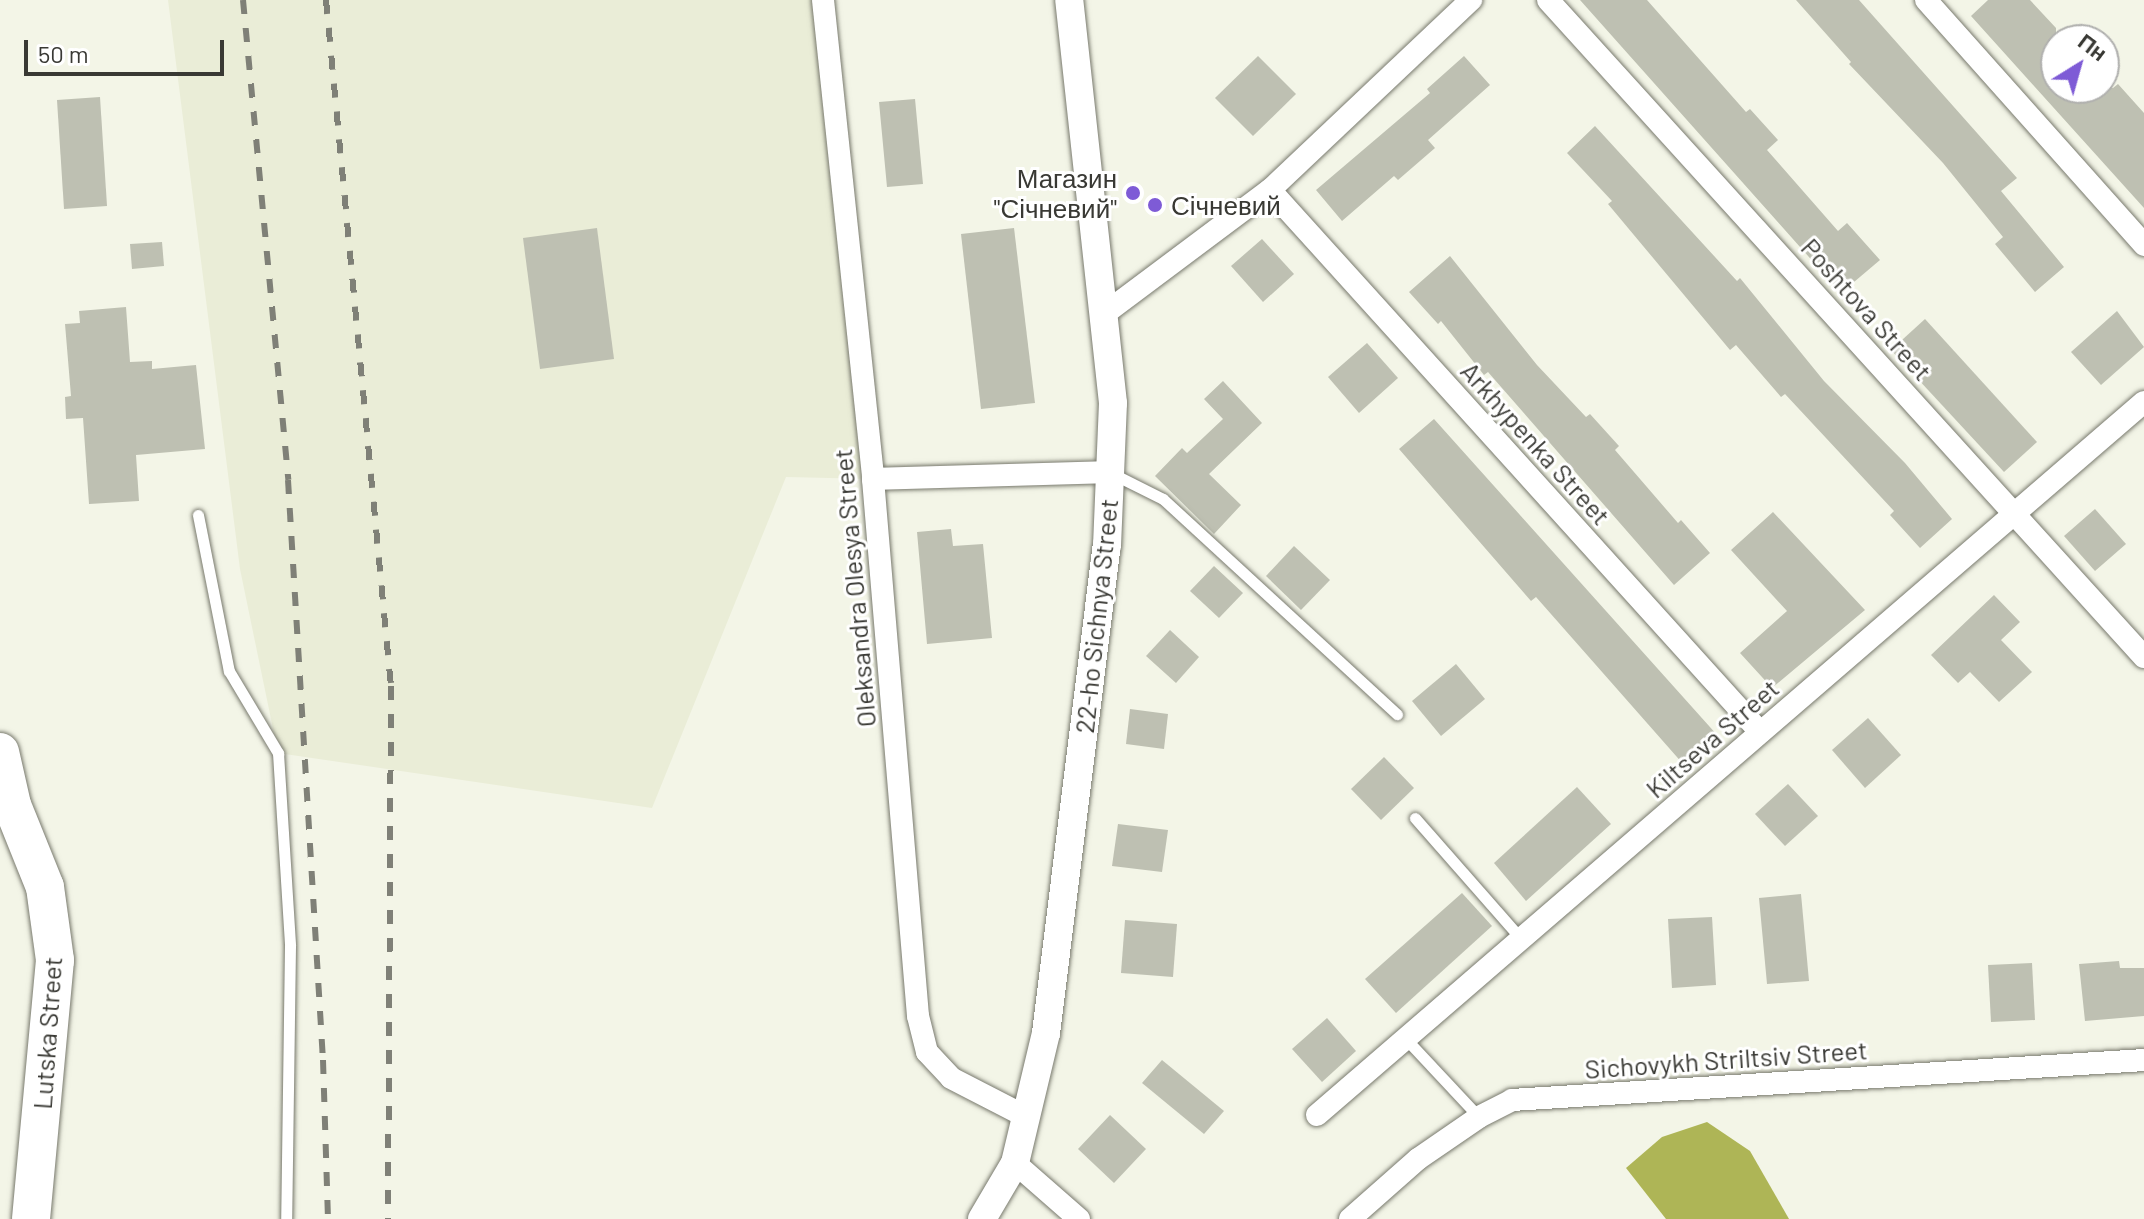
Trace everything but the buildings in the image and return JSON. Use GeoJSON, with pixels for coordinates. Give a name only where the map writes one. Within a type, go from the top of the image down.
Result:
{"type":"FeatureCollection","features":[{"type":"Feature","properties":{"kind":"highway","name":"Lutska Street"},"geometry":{"type":"LineString","coordinates":[[0,752],[12,805],[45,887],[55,960],[31,1219]]}},
{"type":"Feature","properties":{"kind":"street","name":"Oleksandra Olesya Street"},"geometry":{"type":"LineString","coordinates":[[823,0],[873,479],[918,1016],[927,1052],[951,1078],[1025,1116]]}},
{"type":"Feature","properties":{"kind":"street","name":"22-ho Sichnya Street"},"geometry":{"type":"LineString","coordinates":[[982,1219],[1015,1163],[1046,1033],[1107,546],[1113,403],[1069,0]]}},
{"type":"Feature","properties":{"kind":"street"},"geometry":{"type":"LineString","coordinates":[[1104,314],[1270,190],[1471,0]]}},
{"type":"Feature","properties":{"kind":"street","name":"Poshtova Street"},"geometry":{"type":"LineString","coordinates":[[1548,0],[2144,657]]}},
{"type":"Feature","properties":{"kind":"street"},"geometry":{"type":"LineString","coordinates":[[1926,0],[2144,245]]}},
{"type":"Feature","properties":{"kind":"street","name":"Arkhypenka Street"},"geometry":{"type":"LineString","coordinates":[[1270,190],[1760,732]]}},
{"type":"Feature","properties":{"kind":"street","name":"Kiltseva Street"},"geometry":{"type":"LineString","coordinates":[[1317,1115],[2144,402]]}},
{"type":"Feature","properties":{"kind":"street"},"geometry":{"type":"LineString","coordinates":[[873,479],[1110,472]]}},
{"type":"Feature","properties":{"kind":"street","name":"Sichovykh Striltsiv Street"},"geometry":{"type":"LineString","coordinates":[[1350,1219],[1418,1159],[1479,1117],[1512,1100],[2144,1060]]}},
{"type":"Feature","properties":{"kind":"street"},"geometry":{"type":"LineString","coordinates":[[1015,1163],[1079,1219]]}},
{"type":"Feature","properties":{"kind":"lane"},"geometry":{"type":"LineString","coordinates":[[1110,472],[1163,499],[1397,714]]}},
{"type":"Feature","properties":{"kind":"lane"},"geometry":{"type":"LineString","coordinates":[[198,515],[229,671],[278,753],[290,946],[286,1219]]}},
{"type":"Feature","properties":{"kind":"lane"},"geometry":{"type":"LineString","coordinates":[[1415,818],[1522,940]]}},
{"type":"Feature","properties":{"kind":"lane"},"geometry":{"type":"LineString","coordinates":[[1406,1039],[1479,1117]]}},
{"type":"Feature","properties":{"kind":"shaded area"},"geometry":{"type":"Polygon","coordinates":[[[168,0],[823,0],[873,479],[786,477],[652,808],[278,753],[240,569],[168,0]]]}},
{"type":"Feature","properties":{"kind":"shaded area"},"geometry":{"type":"Polygon","coordinates":[[[1707,1122],[1750,1151],[1789,1219],[1666,1219],[1626,1168],[1662,1137],[1707,1122]]]}},
{"type":"Feature","properties":{"kind":"railway"},"geometry":{"type":"LineString","coordinates":[[243,0],[288,480],[323,1060],[328,1219]]}},
{"type":"Feature","properties":{"kind":"railway"},"geometry":{"type":"LineString","coordinates":[[326,0],[391,686],[388,1219]]}},
{"type":"Feature","properties":{"kind":"place","name":"Магазин \"Січневий\""},"geometry":{"type":"Point","coordinates":[1133,193]}},
{"type":"Feature","properties":{"kind":"place","name":"Січневий"},"geometry":{"type":"Point","coordinates":[1155,205]}}]}
